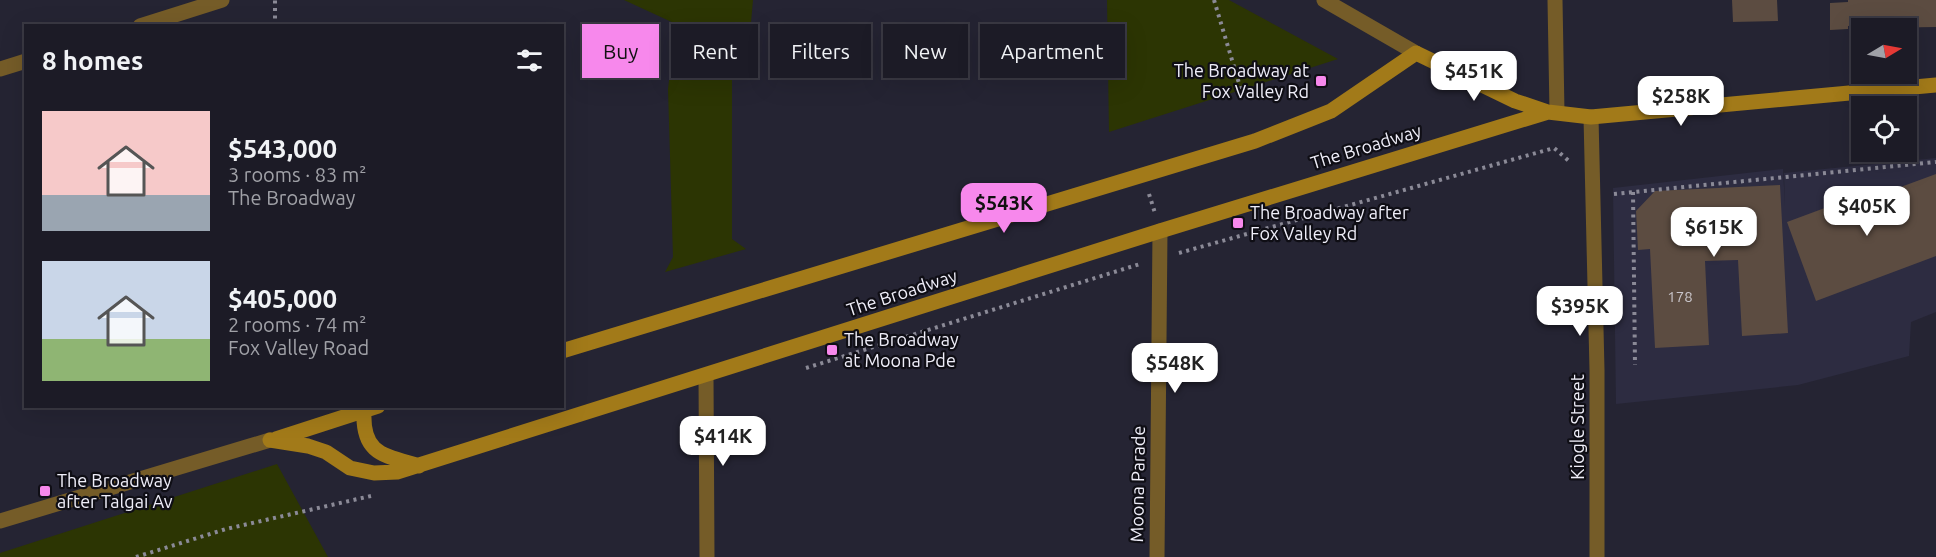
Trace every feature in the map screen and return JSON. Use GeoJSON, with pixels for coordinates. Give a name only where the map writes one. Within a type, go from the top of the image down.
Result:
{"type":"FeatureCollection","features":[{"type":"Feature","properties":{"kind":"street"},"geometry":{"type":"LineString","coordinates":[[146,24],[222,0]]}},
{"type":"Feature","properties":{"kind":"street"},"geometry":{"type":"LineString","coordinates":[[1323,0],[1477,85],[1553,112],[1591,117],[1936,85]]}},
{"type":"Feature","properties":{"kind":"street"},"geometry":{"type":"LineString","coordinates":[[1553,112],[1555,0]]}},
{"type":"Feature","properties":{"kind":"street"},"geometry":{"type":"LineString","coordinates":[[564,350],[1255,141],[1331,111],[1416,53]]}},
{"type":"Feature","properties":{"kind":"street"},"geometry":{"type":"LineString","coordinates":[[0,69],[24,62]]}},
{"type":"Feature","properties":{"kind":"street","name":"The Broadway"},"geometry":{"type":"LineString","coordinates":[[270,440],[308,446],[326,452],[350,468],[374,473],[397,472],[1160,231],[1553,112]]}},
{"type":"Feature","properties":{"kind":"street","name":"Kiogle Street"},"geometry":{"type":"LineString","coordinates":[[1591,117],[1597,370],[1597,557]]}},
{"type":"Feature","properties":{"kind":"street","name":"Moona Parade"},"geometry":{"type":"LineString","coordinates":[[1157,557],[1160,231]]}},
{"type":"Feature","properties":{"kind":"street"},"geometry":{"type":"LineString","coordinates":[[706,376],[707,557]]}},
{"type":"Feature","properties":{"kind":"street"},"geometry":{"type":"LineString","coordinates":[[371,409],[363,431],[370,446],[389,457],[419,466]]}},
{"type":"Feature","properties":{"kind":"street","name":"The Broadway"},"geometry":{"type":"LineString","coordinates":[[0,521],[371,409]]}},
{"type":"Feature","properties":{"kind":"path"},"geometry":{"type":"LineString","coordinates":[[275,0],[275,24]]}},
{"type":"Feature","properties":{"kind":"path"},"geometry":{"type":"LineString","coordinates":[[1214,0],[1241,90]]}},
{"type":"Feature","properties":{"kind":"path"},"geometry":{"type":"LineString","coordinates":[[797,371],[1159,258],[1554,148],[1569,159],[1569,167]]}},
{"type":"Feature","properties":{"kind":"path"},"geometry":{"type":"LineString","coordinates":[[1612,194],[1936,162]]}},
{"type":"Feature","properties":{"kind":"path"},"geometry":{"type":"LineString","coordinates":[[1144,174],[1160,231]]}},
{"type":"Feature","properties":{"kind":"path"},"geometry":{"type":"LineString","coordinates":[[1633,192],[1635,365]]}},
{"type":"Feature","properties":{"kind":"path"},"geometry":{"type":"LineString","coordinates":[[136,557],[226,529],[373,495]]}},
{"type":"Feature","properties":{"kind":"shaded area"},"geometry":{"type":"Polygon","coordinates":[[[1936,158],[1936,312],[1911,322],[1909,356],[1798,385],[1616,404],[1613,188],[1783,169],[1785,207],[1784,173],[1917,162],[1917,160],[1936,158]]]}},
{"type":"Feature","properties":{"kind":"green space"},"geometry":{"type":"Polygon","coordinates":[[[624,0],[753,0],[751,24],[676,24],[624,0]]]}},
{"type":"Feature","properties":{"kind":"green space"},"geometry":{"type":"Polygon","coordinates":[[[1107,0],[1229,0],[1338,59],[1109,132],[1108,78],[1125,78],[1125,24],[1107,24],[1107,0]]]}},
{"type":"Feature","properties":{"kind":"green space"},"geometry":{"type":"Polygon","coordinates":[[[671,65],[671,78],[732,78],[732,239],[746,249],[665,272],[673,257],[668,89],[671,65]]]}},
{"type":"Feature","properties":{"kind":"green space"},"geometry":{"type":"Polygon","coordinates":[[[277,464],[328,557],[0,557],[0,553],[277,464]]]}},
{"type":"Feature","properties":{"kind":"building"},"geometry":{"type":"Polygon","coordinates":[[[1732,0],[1777,0],[1778,21],[1733,22],[1732,0]]]}},
{"type":"Feature","properties":{"kind":"building"},"geometry":{"type":"Polygon","coordinates":[[[1848,0],[1936,0],[1936,27],[1917,27],[1917,18],[1851,18],[1851,26],[1848,26],[1848,29],[1830,30],[1830,3],[1848,2],[1848,0]]]}},
{"type":"Feature","properties":{"kind":"building"},"geometry":{"type":"Polygon","coordinates":[[[1936,174],[1936,256],[1816,301],[1787,222],[1876,189],[1879,195],[1936,174]]]}},
{"type":"Feature","properties":{"kind":"building"},"geometry":{"type":"Polygon","coordinates":[[[1780,185],[1788,333],[1742,336],[1738,260],[1705,261],[1709,345],[1655,348],[1650,249],[1638,250],[1636,211],[1655,191],[1780,185]]]}},
{"type":"Feature","properties":{"kind":"place","name":"The Broadway at Fox Valley Rd"},"geometry":{"type":"Point","coordinates":[1321,81]}},
{"type":"Feature","properties":{"kind":"place","name":"The Broadway after Fox Valley Rd"},"geometry":{"type":"Point","coordinates":[1238,223]}},
{"type":"Feature","properties":{"kind":"place","name":"The Broadway at Moona Pde"},"geometry":{"type":"Point","coordinates":[832,350]}},
{"type":"Feature","properties":{"kind":"place","name":"The Broadway after Talgai Av"},"geometry":{"type":"Point","coordinates":[45,491]}}]}
